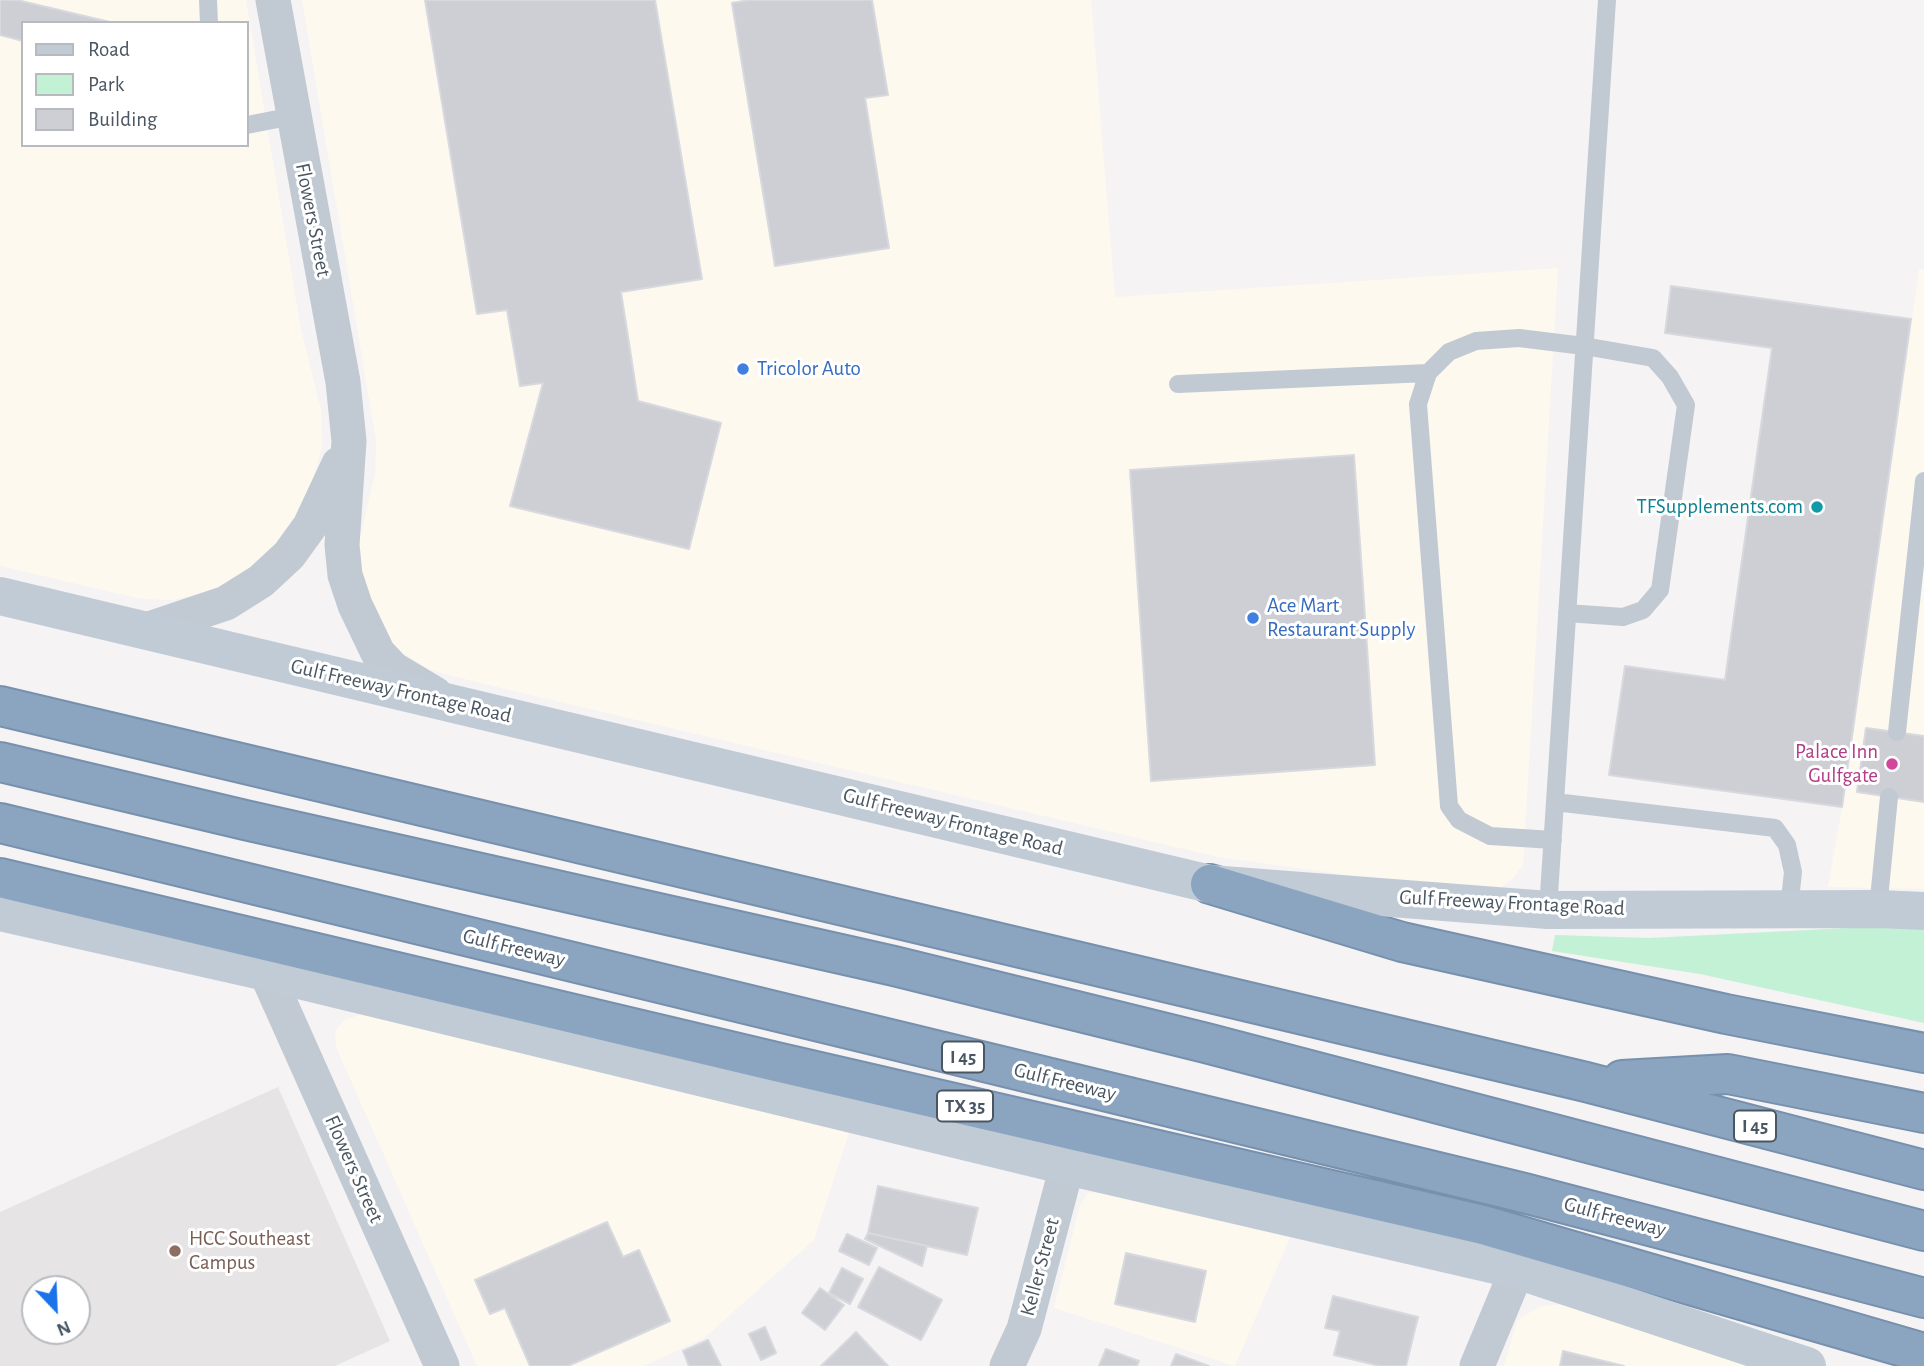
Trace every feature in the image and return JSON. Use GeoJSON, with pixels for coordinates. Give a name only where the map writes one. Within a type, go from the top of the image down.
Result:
{"type":"FeatureCollection","features":[{"type":"Feature","properties":{"kind":"highway","name":"I 45"},"geometry":{"type":"LineString","coordinates":[[0,706],[1586,1082],[1924,1170]]}},
{"type":"Feature","properties":{"kind":"highway"},"geometry":{"type":"LineString","coordinates":[[0,762],[894,966],[1206,1043],[1924,1231]]}},
{"type":"Feature","properties":{"kind":"highway","name":"Gulf Freeway"},"geometry":{"type":"LineString","coordinates":[[0,823],[1498,1187],[1924,1298]]}},
{"type":"Feature","properties":{"kind":"highway","name":"TX 35"},"geometry":{"type":"LineString","coordinates":[[0,878],[762,1059],[1483,1225],[1924,1353]]}},
{"type":"Feature","properties":{"kind":"highway"},"geometry":{"type":"LineString","coordinates":[[1210,884],[1402,942],[1726,1014],[1924,1053]]}},
{"type":"Feature","properties":{"kind":"highway"},"geometry":{"type":"LineString","coordinates":[[1586,1082],[1728,1074],[1924,1113]]}},
{"type":"Feature","properties":{"kind":"main road","name":"Gulf Freeway Frontage Road"},"geometry":{"type":"LineString","coordinates":[[0,596],[1210,884],[1548,909],[1924,911]]}},
{"type":"Feature","properties":{"kind":"main road"},"geometry":{"type":"LineString","coordinates":[[0,912],[266,972],[1067,1166],[1517,1270],[1807,1366]]}},
{"type":"Feature","properties":{"kind":"street","name":"Flowers Street"},"geometry":{"type":"LineString","coordinates":[[272,0],[343,382],[349,441],[342,545],[345,575],[355,605],[378,653],[393,669],[449,702]]}},
{"type":"Feature","properties":{"kind":"street","name":"Flowers Street"},"geometry":{"type":"LineString","coordinates":[[143,631],[226,603],[271,572],[289,555],[310,526],[349,441]]}},
{"type":"Feature","properties":{"kind":"street","name":"Flowers Street"},"geometry":{"type":"LineString","coordinates":[[266,972],[442,1366]]}},
{"type":"Feature","properties":{"kind":"street","name":"Keller Street"},"geometry":{"type":"LineString","coordinates":[[1007,1366],[1024,1329],[1067,1166]]}},
{"type":"Feature","properties":{"kind":"street"},"geometry":{"type":"LineString","coordinates":[[1477,1366],[1517,1270]]}},
{"type":"Feature","properties":{"kind":"lane"},"geometry":{"type":"LineString","coordinates":[[208,0],[209,21]]}},
{"type":"Feature","properties":{"kind":"lane"},"geometry":{"type":"LineString","coordinates":[[1548,909],[1607,0]]}},
{"type":"Feature","properties":{"kind":"lane"},"geometry":{"type":"LineString","coordinates":[[248,125],[293,116]]}},
{"type":"Feature","properties":{"kind":"lane"},"geometry":{"type":"LineString","coordinates":[[1553,840],[1490,836],[1459,820],[1449,806],[1418,404],[1428,373],[1449,352],[1476,341],[1519,338],[1653,358],[1670,377],[1686,405],[1660,590],[1643,610],[1623,617],[1567,612]]}},
{"type":"Feature","properties":{"kind":"lane"},"geometry":{"type":"LineString","coordinates":[[1178,384],[1428,373]]}},
{"type":"Feature","properties":{"kind":"lane"},"geometry":{"type":"LineString","coordinates":[[1897,732],[1924,481]]}},
{"type":"Feature","properties":{"kind":"lane"},"geometry":{"type":"LineString","coordinates":[[1878,909],[1889,797]]}},
{"type":"Feature","properties":{"kind":"lane"},"geometry":{"type":"LineString","coordinates":[[1555,802],[1775,828],[1787,845],[1793,872],[1789,909]]}},
{"type":"Feature","properties":{"kind":"shaded area"},"geometry":{"type":"Polygon","coordinates":[[[0,0],[246,0],[300,325],[321,410],[322,446],[310,490],[296,518],[276,548],[248,573],[216,590],[172,600],[141,599],[0,566],[0,0]]]}},
{"type":"Feature","properties":{"kind":"shaded area","name":"Tricolor Auto"},"geometry":{"type":"Polygon","coordinates":[[[302,0],[1091,0],[1115,297],[1558,268],[1523,865],[1512,880],[1497,890],[1478,893],[1218,857],[484,684],[430,670],[396,649],[374,621],[356,555],[375,474],[376,441],[302,0]]]}},
{"type":"Feature","properties":{"kind":"shaded area"},"geometry":{"type":"Polygon","coordinates":[[[1919,269],[1924,269],[1924,889],[1828,887],[1842,807],[1919,269]]]}},
{"type":"Feature","properties":{"kind":"shaded area"},"geometry":{"type":"Polygon","coordinates":[[[362,1014],[850,1130],[814,1240],[704,1338],[644,1366],[477,1366],[336,1047],[335,1031],[344,1020],[362,1014]]]}},
{"type":"Feature","properties":{"kind":"shaded area","name":"HCC Southeast Campus"},"geometry":{"type":"Polygon","coordinates":[[[278,1087],[390,1341],[335,1366],[0,1366],[0,1212],[278,1087]]]}},
{"type":"Feature","properties":{"kind":"shaded area"},"geometry":{"type":"Polygon","coordinates":[[[1102,1190],[1291,1235],[1235,1366],[1054,1308],[1080,1205],[1088,1193],[1102,1190]]]}},
{"type":"Feature","properties":{"kind":"shaded area"},"geometry":{"type":"Polygon","coordinates":[[[1561,1304],[1769,1366],[1504,1366],[1517,1321],[1538,1307],[1561,1304]]]}},
{"type":"Feature","properties":{"kind":"green space"},"geometry":{"type":"Polygon","coordinates":[[[1868,927],[1924,927],[1924,1023],[1700,974],[1552,951],[1555,935],[1649,938],[1868,927]]]}},
{"type":"Feature","properties":{"kind":"building"},"geometry":{"type":"Polygon","coordinates":[[[0,0],[17,0],[106,21],[21,21],[21,40],[0,35],[0,0]]]}},
{"type":"Feature","properties":{"kind":"building"},"geometry":{"type":"Polygon","coordinates":[[[425,0],[655,0],[702,279],[621,292],[638,401],[721,423],[689,549],[510,506],[543,383],[520,386],[507,310],[477,314],[425,0]]]}},
{"type":"Feature","properties":{"kind":"building"},"geometry":{"type":"Polygon","coordinates":[[[749,0],[872,0],[888,95],[865,98],[889,248],[775,266],[732,3],[749,0]]]}},
{"type":"Feature","properties":{"kind":"building","name":"TFSupplements.com"},"geometry":{"type":"Polygon","coordinates":[[[1671,286],[1911,319],[1842,807],[1609,775],[1625,666],[1725,680],[1772,348],[1665,333],[1671,286]]]}},
{"type":"Feature","properties":{"kind":"building","name":"Ace Mart Restaurant Supply"},"geometry":{"type":"Polygon","coordinates":[[[1354,455],[1375,765],[1151,781],[1130,470],[1354,455]]]}},
{"type":"Feature","properties":{"kind":"building","name":"Palace Inn Gulfgate"},"geometry":{"type":"Polygon","coordinates":[[[1866,728],[1924,736],[1924,802],[1857,792],[1866,728]]]}},
{"type":"Feature","properties":{"kind":"building"},"geometry":{"type":"Polygon","coordinates":[[[878,1186],[978,1208],[967,1255],[868,1233],[878,1186]]]}},
{"type":"Feature","properties":{"kind":"building"},"geometry":{"type":"Polygon","coordinates":[[[607,1222],[623,1257],[639,1250],[670,1321],[568,1366],[530,1366],[505,1308],[490,1314],[475,1280],[607,1222]]]}},
{"type":"Feature","properties":{"kind":"building"},"geometry":{"type":"Polygon","coordinates":[[[868,1233],[927,1246],[922,1266],[865,1239],[868,1233]]]}},
{"type":"Feature","properties":{"kind":"building"},"geometry":{"type":"Polygon","coordinates":[[[847,1234],[877,1248],[869,1265],[839,1251],[847,1234]]]}},
{"type":"Feature","properties":{"kind":"building"},"geometry":{"type":"Polygon","coordinates":[[[1126,1253],[1206,1271],[1195,1322],[1115,1304],[1126,1253]]]}},
{"type":"Feature","properties":{"kind":"building"},"geometry":{"type":"Polygon","coordinates":[[[879,1267],[942,1300],[921,1340],[858,1307],[879,1267]]]}},
{"type":"Feature","properties":{"kind":"building"},"geometry":{"type":"Polygon","coordinates":[[[842,1268],[863,1279],[850,1304],[829,1293],[842,1268]]]}},
{"type":"Feature","properties":{"kind":"building"},"geometry":{"type":"Polygon","coordinates":[[[820,1288],[844,1305],[825,1330],[802,1313],[820,1288]]]}},
{"type":"Feature","properties":{"kind":"building"},"geometry":{"type":"Polygon","coordinates":[[[1333,1296],[1418,1317],[1406,1366],[1380,1366],[1334,1355],[1340,1331],[1325,1328],[1333,1296]]]}},
{"type":"Feature","properties":{"kind":"building"},"geometry":{"type":"Polygon","coordinates":[[[765,1327],[776,1353],[761,1360],[749,1334],[765,1327]]]}},
{"type":"Feature","properties":{"kind":"building"},"geometry":{"type":"Polygon","coordinates":[[[856,1332],[888,1366],[821,1366],[856,1332]]]}},
{"type":"Feature","properties":{"kind":"building"},"geometry":{"type":"Polygon","coordinates":[[[708,1340],[721,1366],[689,1366],[683,1351],[708,1340]]]}},
{"type":"Feature","properties":{"kind":"building"},"geometry":{"type":"Polygon","coordinates":[[[1106,1349],[1139,1361],[1137,1366],[1099,1366],[1106,1349]]]}},
{"type":"Feature","properties":{"kind":"building"},"geometry":{"type":"Polygon","coordinates":[[[1563,1351],[1624,1366],[1560,1366],[1563,1351]]]}},
{"type":"Feature","properties":{"kind":"building"},"geometry":{"type":"Polygon","coordinates":[[[1176,1354],[1209,1366],[1171,1366],[1176,1354]]]}},
{"type":"Feature","properties":{"kind":"place","name":"Tricolor Auto"},"geometry":{"type":"Point","coordinates":[743,369]}},
{"type":"Feature","properties":{"kind":"place","name":"TFSupplements.com"},"geometry":{"type":"Point","coordinates":[1817,507]}},
{"type":"Feature","properties":{"kind":"place","name":"Ace Mart Restaurant Supply"},"geometry":{"type":"Point","coordinates":[1253,618]}},
{"type":"Feature","properties":{"kind":"place","name":"Palace Inn Gulfgate"},"geometry":{"type":"Point","coordinates":[1892,764]}},
{"type":"Feature","properties":{"kind":"place","name":"HCC Southeast Campus"},"geometry":{"type":"Point","coordinates":[175,1251]}}]}
